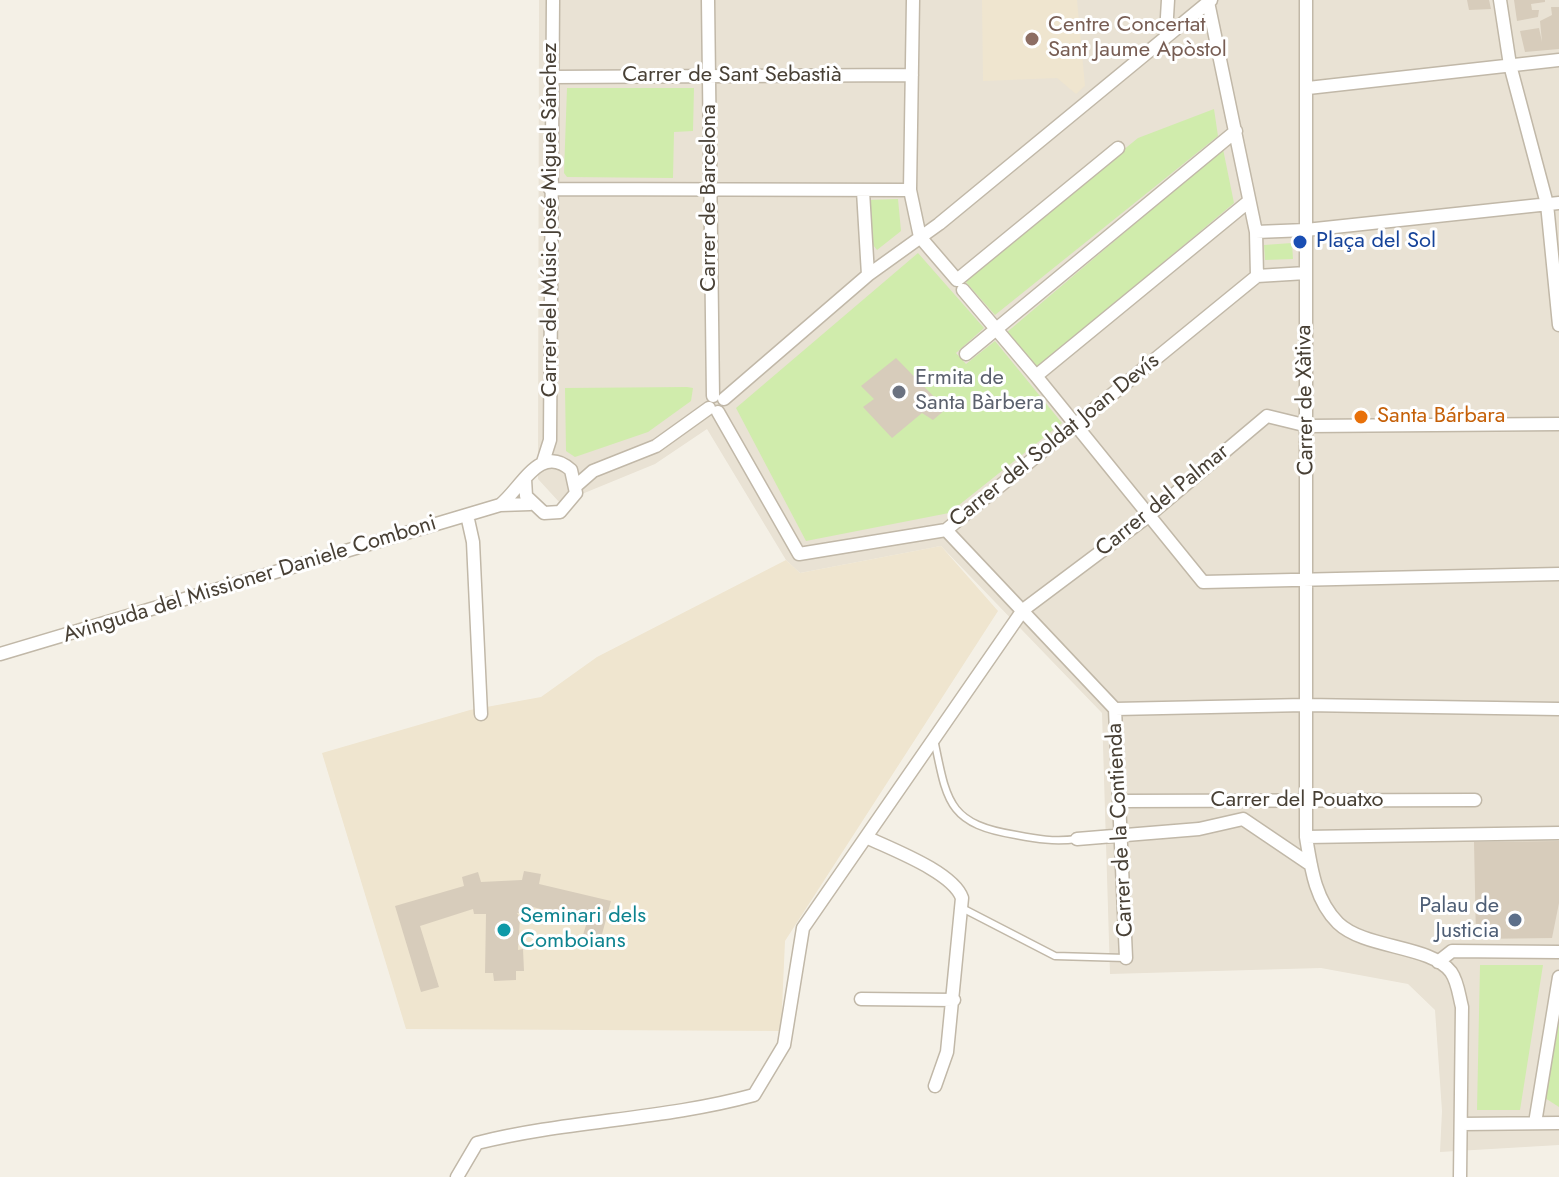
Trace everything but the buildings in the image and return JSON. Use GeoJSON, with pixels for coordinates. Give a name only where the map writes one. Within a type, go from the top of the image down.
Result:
{"type":"FeatureCollection","features":[{"type":"Feature","properties":{"kind":"street","name":"Carrer del Músic José Miguel Sánchez"},"geometry":{"type":"LineString","coordinates":[[543,462],[550,440],[553,0]]}},
{"type":"Feature","properties":{"kind":"street","name":"Carrer de Barcelona"},"geometry":{"type":"LineString","coordinates":[[708,0],[709,190],[716,404]]}},
{"type":"Feature","properties":{"kind":"street"},"geometry":{"type":"LineString","coordinates":[[913,0],[910,190],[920,237],[957,280],[1118,148]]}},
{"type":"Feature","properties":{"kind":"street"},"geometry":{"type":"LineString","coordinates":[[1166,34],[1168,0]]}},
{"type":"Feature","properties":{"kind":"street","name":"Carrer de Xàtiva"},"geometry":{"type":"LineString","coordinates":[[1306,0],[1306,837],[1314,885],[1339,923],[1363,938],[1438,962]]}},
{"type":"Feature","properties":{"kind":"street"},"geometry":{"type":"LineString","coordinates":[[1500,0],[1510,65],[1553,204],[1559,325]]}},
{"type":"Feature","properties":{"kind":"street"},"geometry":{"type":"LineString","coordinates":[[593,471],[571,470],[559,462],[543,462],[529,471],[525,479],[526,496],[530,504],[544,513],[560,512],[573,501],[577,485],[593,471],[656,446],[716,404],[868,275],[920,237],[1209,1],[1256,232],[1257,276],[1306,273]]}},
{"type":"Feature","properties":{"kind":"street"},"geometry":{"type":"LineString","coordinates":[[1308,88],[1559,60]]}},
{"type":"Feature","properties":{"kind":"street","name":"Carrer de Sant Sebastià"},"geometry":{"type":"LineString","coordinates":[[552,77],[912,75]]}},
{"type":"Feature","properties":{"kind":"street"},"geometry":{"type":"LineString","coordinates":[[966,354],[1236,131]]}},
{"type":"Feature","properties":{"kind":"street"},"geometry":{"type":"LineString","coordinates":[[550,189],[910,190]]}},
{"type":"Feature","properties":{"kind":"street"},"geometry":{"type":"LineString","coordinates":[[863,191],[868,275]]}},
{"type":"Feature","properties":{"kind":"street"},"geometry":{"type":"LineString","coordinates":[[1036,376],[1248,202]]}},
{"type":"Feature","properties":{"kind":"street"},"geometry":{"type":"LineString","coordinates":[[1256,232],[1306,230],[1553,204]]}},
{"type":"Feature","properties":{"kind":"street","name":"Carrer del Soldat Joan Devís"},"geometry":{"type":"LineString","coordinates":[[716,404],[799,554],[946,530],[1257,276]]}},
{"type":"Feature","properties":{"kind":"street"},"geometry":{"type":"LineString","coordinates":[[963,290],[1203,582],[1559,574]]}},
{"type":"Feature","properties":{"kind":"street","name":"Carrer del Palmar"},"geometry":{"type":"LineString","coordinates":[[457,1177],[477,1143],[530,1130],[707,1108],[754,1095],[784,1045],[803,928],[1023,610],[1147,517],[1267,416],[1308,426]]}},
{"type":"Feature","properties":{"kind":"street"},"geometry":{"type":"LineString","coordinates":[[1308,426],[1559,424]]}},
{"type":"Feature","properties":{"kind":"street","name":"Carrer del Músic José Miguel Sánchez"},"geometry":{"type":"LineString","coordinates":[[550,440],[559,462]]}},
{"type":"Feature","properties":{"kind":"street"},"geometry":{"type":"LineString","coordinates":[[571,470],[577,485]]}},
{"type":"Feature","properties":{"kind":"street","name":"Avinguda del Missioner Daniele Comboni"},"geometry":{"type":"LineString","coordinates":[[500,505],[516,493],[525,479]]}},
{"type":"Feature","properties":{"kind":"street","name":"Avinguda del Missioner Daniele Comboni"},"geometry":{"type":"LineString","coordinates":[[0,654],[500,505],[530,504]]}},
{"type":"Feature","properties":{"kind":"street"},"geometry":{"type":"LineString","coordinates":[[467,515],[473,542],[481,714]]}},
{"type":"Feature","properties":{"kind":"street","name":"Carrer de la Contienda"},"geometry":{"type":"LineString","coordinates":[[946,530],[1115,709],[1126,958]]}},
{"type":"Feature","properties":{"kind":"street"},"geometry":{"type":"LineString","coordinates":[[1115,709],[1305,705],[1559,709]]}},
{"type":"Feature","properties":{"kind":"street","name":"Carrer del Pouatxo"},"geometry":{"type":"LineString","coordinates":[[1119,801],[1475,800]]}},
{"type":"Feature","properties":{"kind":"street"},"geometry":{"type":"LineString","coordinates":[[1077,839],[1199,829],[1243,819],[1311,865]]}},
{"type":"Feature","properties":{"kind":"street","name":"Carrer del Pouatxo"},"geometry":{"type":"LineString","coordinates":[[1306,837],[1559,833]]}},
{"type":"Feature","properties":{"kind":"street"},"geometry":{"type":"LineString","coordinates":[[866,837],[935,872],[959,890],[962,908],[954,1000],[947,1052],[935,1086]]}},
{"type":"Feature","properties":{"kind":"street"},"geometry":{"type":"LineString","coordinates":[[1460,1177],[1462,1007],[1450,970],[1438,962],[1452,951],[1559,952]]}},
{"type":"Feature","properties":{"kind":"street"},"geometry":{"type":"LineString","coordinates":[[1535,1123],[1559,977]]}},
{"type":"Feature","properties":{"kind":"street"},"geometry":{"type":"LineString","coordinates":[[861,999],[954,1000]]}},
{"type":"Feature","properties":{"kind":"street"},"geometry":{"type":"LineString","coordinates":[[1461,1124],[1559,1123]]}},
{"type":"Feature","properties":{"kind":"lane"},"geometry":{"type":"LineString","coordinates":[[934,739],[944,790],[956,811],[981,830],[1053,842],[1077,839]]}},
{"type":"Feature","properties":{"kind":"lane"},"geometry":{"type":"LineString","coordinates":[[962,908],[1055,956],[1126,958]]}},
{"type":"Feature","properties":{"kind":"shaded area"},"geometry":{"type":"Polygon","coordinates":[[[539,0],[1559,0],[1559,1145],[1440,1152],[1442,1111],[1435,1010],[1408,984],[1321,968],[1110,974],[1102,713],[941,546],[800,573],[786,560],[707,429],[655,464],[560,503],[538,479],[539,0]]]}},
{"type":"Feature","properties":{"kind":"shaded area","name":"Centre Concertat Sant Jaume Apòstol"},"geometry":{"type":"Polygon","coordinates":[[[982,0],[1077,0],[1085,86],[1076,94],[1057,78],[983,81],[982,0]]]}},
{"type":"Feature","properties":{"kind":"shaded area"},"geometry":{"type":"Polygon","coordinates":[[[941,546],[998,611],[785,941],[781,1031],[406,1029],[322,753],[470,710],[541,697],[597,657],[786,560],[800,573],[941,546]]]}},
{"type":"Feature","properties":{"kind":"green space"},"geometry":{"type":"Polygon","coordinates":[[[567,88],[694,88],[693,131],[674,132],[673,178],[567,177],[564,173],[567,88]]]}},
{"type":"Feature","properties":{"kind":"green space"},"geometry":{"type":"Polygon","coordinates":[[[1214,109],[1218,136],[995,315],[964,280],[1138,138],[1214,109]]]}},
{"type":"Feature","properties":{"kind":"green space"},"geometry":{"type":"Polygon","coordinates":[[[1223,149],[1234,203],[1036,369],[1006,333],[1223,149]]]}},
{"type":"Feature","properties":{"kind":"green space"},"geometry":{"type":"Polygon","coordinates":[[[898,199],[901,231],[877,250],[870,241],[868,200],[898,199]]]}},
{"type":"Feature","properties":{"kind":"green space"},"geometry":{"type":"Polygon","coordinates":[[[1292,243],[1293,259],[1265,260],[1264,245],[1292,243]]]}},
{"type":"Feature","properties":{"kind":"green space"},"geometry":{"type":"Polygon","coordinates":[[[918,253],[984,328],[956,353],[966,364],[995,341],[1062,423],[949,513],[806,541],[736,408],[918,253]]]}},
{"type":"Feature","properties":{"kind":"green space"},"geometry":{"type":"Polygon","coordinates":[[[565,388],[693,388],[691,401],[648,432],[575,457],[566,451],[565,388]]]}},
{"type":"Feature","properties":{"kind":"green space"},"geometry":{"type":"Polygon","coordinates":[[[1480,965],[1543,965],[1520,1110],[1477,1110],[1480,965]]]}},
{"type":"Feature","properties":{"kind":"green space"},"geometry":{"type":"Polygon","coordinates":[[[1559,1022],[1559,1107],[1545,1098],[1559,1022]]]}},
{"type":"Feature","properties":{"kind":"place","name":"Centre Concertat Sant Jaume Apòstol"},"geometry":{"type":"Point","coordinates":[1032,39]}},
{"type":"Feature","properties":{"kind":"place","name":"Plaça del Sol"},"geometry":{"type":"Point","coordinates":[1300,242]}},
{"type":"Feature","properties":{"kind":"place","name":"Ermita de Santa Bàrbera"},"geometry":{"type":"Point","coordinates":[899,392]}},
{"type":"Feature","properties":{"kind":"place","name":"Santa Bárbara"},"geometry":{"type":"Point","coordinates":[1361,417]}},
{"type":"Feature","properties":{"kind":"place","name":"Palau de Justicia"},"geometry":{"type":"Point","coordinates":[1515,920]}},
{"type":"Feature","properties":{"kind":"place","name":"Seminari dels Comboians"},"geometry":{"type":"Point","coordinates":[504,930]}}]}
